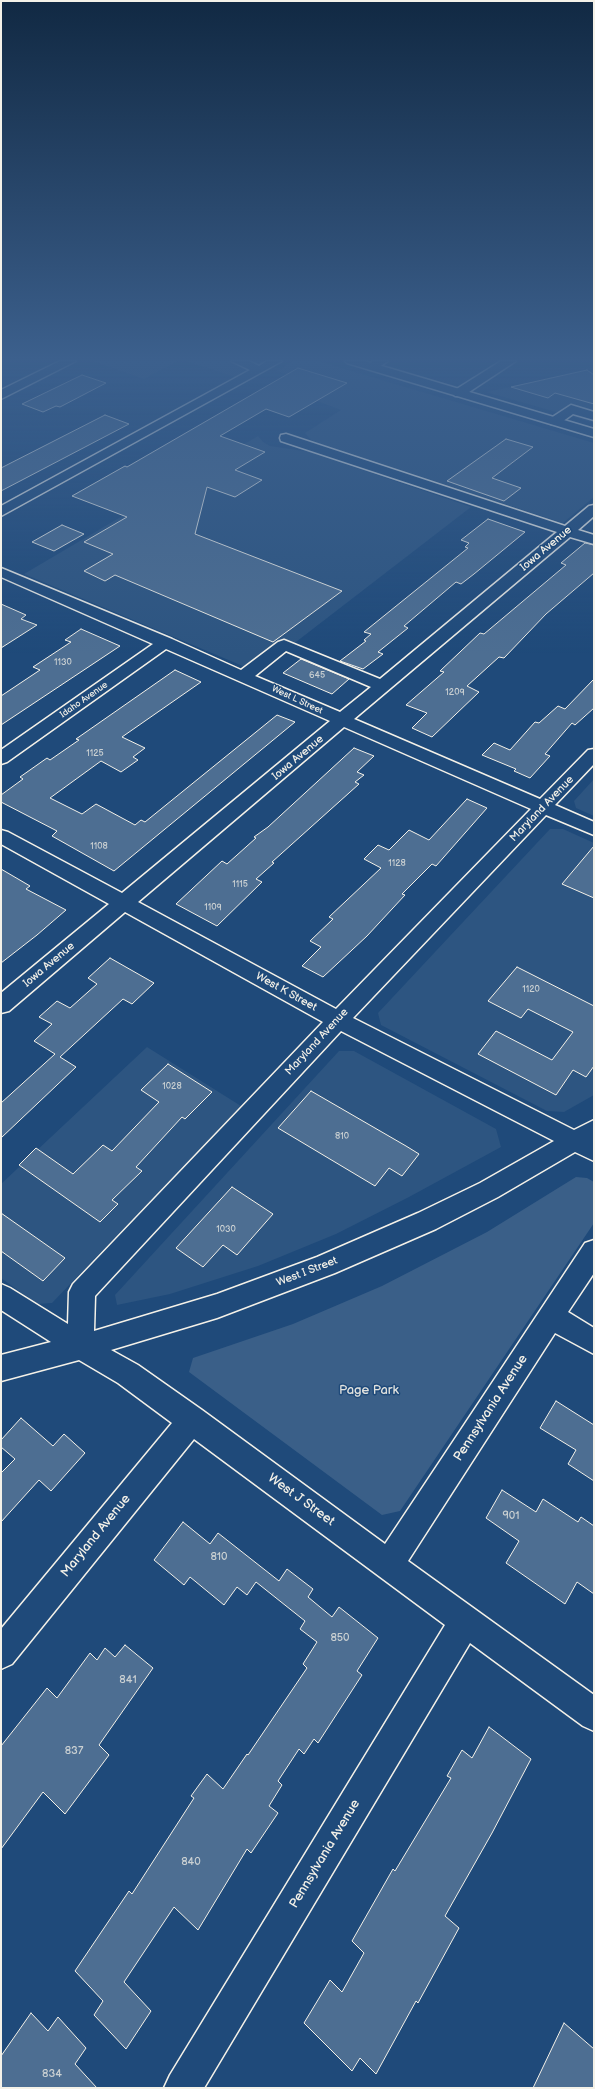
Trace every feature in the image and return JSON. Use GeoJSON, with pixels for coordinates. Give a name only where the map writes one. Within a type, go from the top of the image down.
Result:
{"type":"FeatureCollection","features":[{"type":"Feature","properties":{"kind":"main road"},"geometry":{"type":"LineString","coordinates":[[1,512],[99,458]]}},
{"type":"Feature","properties":{"kind":"main road"},"geometry":{"type":"LineString","coordinates":[[347,458],[594,540]]}},
{"type":"Feature","properties":{"kind":"main road","name":"Iowa Avenue"},"geometry":{"type":"LineString","coordinates":[[1,1005],[343,721],[594,509]]}},
{"type":"Feature","properties":{"kind":"main road","name":"West L Street"},"geometry":{"type":"LineString","coordinates":[[6,578],[166,642],[343,721],[594,829]]}},
{"type":"Feature","properties":{"kind":"main road","name":"Idaho Avenue"},"geometry":{"type":"LineString","coordinates":[[1,758],[166,642]]}},
{"type":"Feature","properties":{"kind":"main road"},"geometry":{"type":"LineString","coordinates":[[244,676],[284,645],[383,686]]}},
{"type":"Feature","properties":{"kind":"main road","name":"Maryland Avenue"},"geometry":{"type":"LineString","coordinates":[[81,1347],[82,1292],[338,1020],[544,808],[594,754]]}},
{"type":"Feature","properties":{"kind":"main road","name":"West K Street"},"geometry":{"type":"LineString","coordinates":[[1,836],[338,1020],[587,1141]]}},
{"type":"Feature","properties":{"kind":"main road","name":"West I Street"},"geometry":{"type":"LineString","coordinates":[[1,1368],[81,1347],[217,1306],[326,1265],[427,1221],[587,1141]]}},
{"type":"Feature","properties":{"kind":"main road","name":"Pennsylvania Avenue"},"geometry":{"type":"LineString","coordinates":[[388,1564],[594,1252]]}},
{"type":"Feature","properties":{"kind":"main road","name":"West J Street"},"geometry":{"type":"LineString","coordinates":[[1,1296],[81,1347],[128,1374],[594,1715]]}},
{"type":"Feature","properties":{"kind":"main road"},"geometry":{"type":"LineString","coordinates":[[551,1316],[594,1342]]}},
{"type":"Feature","properties":{"kind":"main road","name":"Maryland Avenue"},"geometry":{"type":"LineString","coordinates":[[1,1653],[192,1420]]}},
{"type":"Feature","properties":{"kind":"main road","name":"Pennsylvania Avenue"},"geometry":{"type":"LineString","coordinates":[[183,2088],[466,1620]]}},
{"type":"Feature","properties":{"kind":"shaded area"},"geometry":{"type":"Polygon","coordinates":[[[220,458],[329,458],[471,507],[257,672],[24,574],[220,458]]]}},
{"type":"Feature","properties":{"kind":"shaded area"},"geometry":{"type":"Polygon","coordinates":[[[365,458],[594,458],[594,497],[563,523],[365,458]]]}},
{"type":"Feature","properties":{"kind":"shaded area"},"geometry":{"type":"Polygon","coordinates":[[[594,779],[594,816],[576,808],[574,801],[594,779]]]}},
{"type":"Feature","properties":{"kind":"shaded area"},"geometry":{"type":"Polygon","coordinates":[[[550,829],[563,829],[594,843],[594,1095],[564,1112],[547,1111],[381,1025],[378,1013],[550,829]]]}},
{"type":"Feature","properties":{"kind":"shaded area"},"geometry":{"type":"Polygon","coordinates":[[[147,1047],[241,1106],[52,1303],[37,1304],[1,1278],[1,1184],[147,1047]]]}},
{"type":"Feature","properties":{"kind":"shaded area"},"geometry":{"type":"Polygon","coordinates":[[[339,1051],[354,1051],[496,1129],[501,1147],[409,1197],[336,1234],[258,1266],[170,1294],[117,1305],[115,1295],[339,1051]]]}},
{"type":"Feature","properties":{"kind":"green space","name":"Page Park"},"geometry":{"type":"Polygon","coordinates":[[[576,1177],[587,1178],[594,1182],[594,1223],[400,1511],[382,1515],[189,1372],[193,1358],[293,1324],[382,1286],[487,1232],[576,1177]]]}},
{"type":"Feature","properties":{"kind":"building"},"geometry":{"type":"Polygon","coordinates":[[[20,458],[63,458],[1,491],[1,468],[20,458]]]}},
{"type":"Feature","properties":{"kind":"building"},"geometry":{"type":"Polygon","coordinates":[[[142,458],[254,458],[235,470],[262,480],[235,497],[207,487],[195,534],[342,591],[273,642],[115,575],[105,581],[84,571],[113,554],[84,542],[127,517],[72,496],[125,466],[127,467],[142,458]]]}},
{"type":"Feature","properties":{"kind":"building"},"geometry":{"type":"Polygon","coordinates":[[[479,458],[518,458],[492,478],[521,488],[504,501],[447,481],[479,458]]]}},
{"type":"Feature","properties":{"kind":"building"},"geometry":{"type":"Polygon","coordinates":[[[488,519],[525,532],[461,584],[456,582],[404,626],[408,628],[378,652],[383,654],[363,669],[340,661],[366,641],[364,640],[371,634],[364,632],[468,548],[465,547],[469,543],[461,540],[488,519]]]}},
{"type":"Feature","properties":{"kind":"building"},"geometry":{"type":"Polygon","coordinates":[[[62,525],[84,534],[54,551],[32,542],[62,525]]]}},
{"type":"Feature","properties":{"kind":"building"},"geometry":{"type":"Polygon","coordinates":[[[585,543],[594,545],[594,573],[546,614],[504,658],[499,657],[467,686],[479,692],[432,737],[412,728],[427,713],[406,705],[444,672],[440,671],[480,633],[484,634],[566,565],[561,563],[585,543]]]}},
{"type":"Feature","properties":{"kind":"building"},"geometry":{"type":"Polygon","coordinates":[[[1,604],[26,615],[21,619],[37,625],[1,648],[1,604]]]}},
{"type":"Feature","properties":{"kind":"building"},"geometry":{"type":"Polygon","coordinates":[[[81,629],[120,646],[1,725],[1,696],[40,670],[33,667],[71,642],[65,640],[81,629]]]}},
{"type":"Feature","properties":{"kind":"building"},"geometry":{"type":"Polygon","coordinates":[[[301,659],[349,679],[332,694],[283,673],[301,659]]]}},
{"type":"Feature","properties":{"kind":"building"},"geometry":{"type":"Polygon","coordinates":[[[175,670],[201,682],[122,737],[145,748],[133,757],[138,760],[121,772],[101,761],[50,798],[82,814],[96,804],[135,825],[141,820],[145,822],[277,715],[295,722],[114,871],[52,836],[57,831],[1,802],[1,795],[23,779],[20,777],[47,758],[50,760],[79,740],[76,739],[175,670]]]}},
{"type":"Feature","properties":{"kind":"building"},"geometry":{"type":"Polygon","coordinates":[[[594,679],[594,708],[575,725],[572,723],[545,754],[550,756],[530,778],[514,771],[516,769],[482,755],[494,743],[510,750],[535,722],[539,723],[558,706],[565,709],[594,679]]]}},
{"type":"Feature","properties":{"kind":"building"},"geometry":{"type":"Polygon","coordinates":[[[354,748],[374,756],[357,772],[364,775],[355,782],[359,784],[272,862],[274,863],[256,879],[262,882],[217,926],[176,904],[222,861],[227,864],[256,838],[254,837],[268,827],[354,748]]]}},
{"type":"Feature","properties":{"kind":"building"},"geometry":{"type":"Polygon","coordinates":[[[467,799],[487,808],[436,866],[432,864],[402,894],[405,895],[367,936],[323,977],[302,966],[321,947],[310,941],[333,919],[329,917],[381,868],[364,859],[378,845],[389,850],[409,830],[429,840],[467,799]]]}},
{"type":"Feature","properties":{"kind":"building"},"geometry":{"type":"Polygon","coordinates":[[[594,846],[594,898],[562,884],[594,846]]]}},
{"type":"Feature","properties":{"kind":"building"},"geometry":{"type":"Polygon","coordinates":[[[1,869],[30,886],[26,889],[66,910],[1,963],[1,869]]]}},
{"type":"Feature","properties":{"kind":"building"},"geometry":{"type":"Polygon","coordinates":[[[110,958],[154,983],[132,1004],[123,999],[60,1057],[76,1067],[1,1138],[1,1103],[55,1054],[34,1041],[52,1024],[39,1017],[57,1001],[70,1008],[97,984],[88,978],[110,958]]]}},
{"type":"Feature","properties":{"kind":"building"},"geometry":{"type":"Polygon","coordinates":[[[517,967],[594,1006],[594,1066],[586,1077],[573,1070],[556,1095],[478,1054],[496,1031],[552,1060],[573,1032],[528,1009],[521,1018],[488,1001],[517,967]]]}},
{"type":"Feature","properties":{"kind":"building"},"geometry":{"type":"Polygon","coordinates":[[[168,1064],[212,1092],[185,1119],[182,1117],[136,1167],[142,1171],[112,1200],[118,1204],[100,1222],[19,1165],[36,1148],[73,1174],[103,1145],[112,1151],[159,1102],[141,1090],[168,1064]]]}},
{"type":"Feature","properties":{"kind":"building"},"geometry":{"type":"Polygon","coordinates":[[[311,1091],[419,1154],[402,1176],[389,1168],[375,1186],[278,1128],[311,1091]]]}},
{"type":"Feature","properties":{"kind":"building"},"geometry":{"type":"Polygon","coordinates":[[[232,1187],[273,1214],[237,1255],[223,1245],[203,1267],[176,1248],[232,1187]]]}},
{"type":"Feature","properties":{"kind":"building"},"geometry":{"type":"Polygon","coordinates":[[[1,1213],[65,1258],[43,1281],[1,1251],[1,1213]]]}},
{"type":"Feature","properties":{"kind":"building"},"geometry":{"type":"Polygon","coordinates":[[[556,1401],[594,1425],[594,1481],[568,1464],[576,1450],[540,1428],[556,1401]]]}},
{"type":"Feature","properties":{"kind":"building"},"geometry":{"type":"Polygon","coordinates":[[[21,1418],[53,1446],[64,1434],[85,1453],[51,1491],[39,1480],[1,1522],[1,1473],[15,1459],[1,1447],[1,1440],[21,1418]]]}},
{"type":"Feature","properties":{"kind":"building"},"geometry":{"type":"Polygon","coordinates":[[[502,1490],[536,1512],[543,1499],[578,1522],[581,1517],[594,1526],[594,1594],[577,1582],[565,1604],[506,1563],[519,1541],[486,1518],[502,1490]]]}},
{"type":"Feature","properties":{"kind":"building"},"geometry":{"type":"Polygon","coordinates":[[[183,1522],[210,1544],[218,1533],[279,1581],[287,1569],[313,1589],[308,1597],[332,1617],[339,1607],[378,1638],[357,1671],[362,1675],[318,1743],[314,1739],[304,1754],[299,1749],[278,1781],[282,1785],[269,1806],[278,1813],[251,1853],[247,1849],[198,1930],[174,1907],[124,1982],[151,2011],[126,2049],[94,2015],[103,2001],[75,1971],[129,1891],[132,1894],[194,1798],[191,1796],[207,1774],[223,1789],[307,1668],[303,1664],[317,1642],[300,1629],[305,1621],[256,1582],[247,1595],[237,1587],[224,1605],[190,1577],[184,1585],[154,1560],[183,1522]]]}},
{"type":"Feature","properties":{"kind":"building"},"geometry":{"type":"Polygon","coordinates":[[[125,1645],[153,1668],[99,1745],[109,1755],[65,1814],[43,1792],[1,1849],[1,1746],[47,1688],[57,1698],[90,1653],[97,1660],[105,1648],[115,1657],[125,1645]]]}},
{"type":"Feature","properties":{"kind":"building"},"geometry":{"type":"Polygon","coordinates":[[[489,1727],[531,1759],[492,1833],[445,1916],[459,1928],[418,2003],[416,2001],[376,2074],[360,2058],[352,2071],[304,2023],[330,1980],[342,1992],[364,1953],[352,1941],[393,1869],[395,1871],[451,1778],[447,1776],[462,1750],[472,1758],[489,1727]]]}},
{"type":"Feature","properties":{"kind":"building"},"geometry":{"type":"Polygon","coordinates":[[[31,2013],[48,2031],[58,2017],[86,2048],[75,2064],[97,2088],[1,2088],[1,2056],[31,2013]]]}},
{"type":"Feature","properties":{"kind":"building"},"geometry":{"type":"Polygon","coordinates":[[[564,2023],[594,2049],[594,2088],[533,2088],[564,2023]]]}}]}
